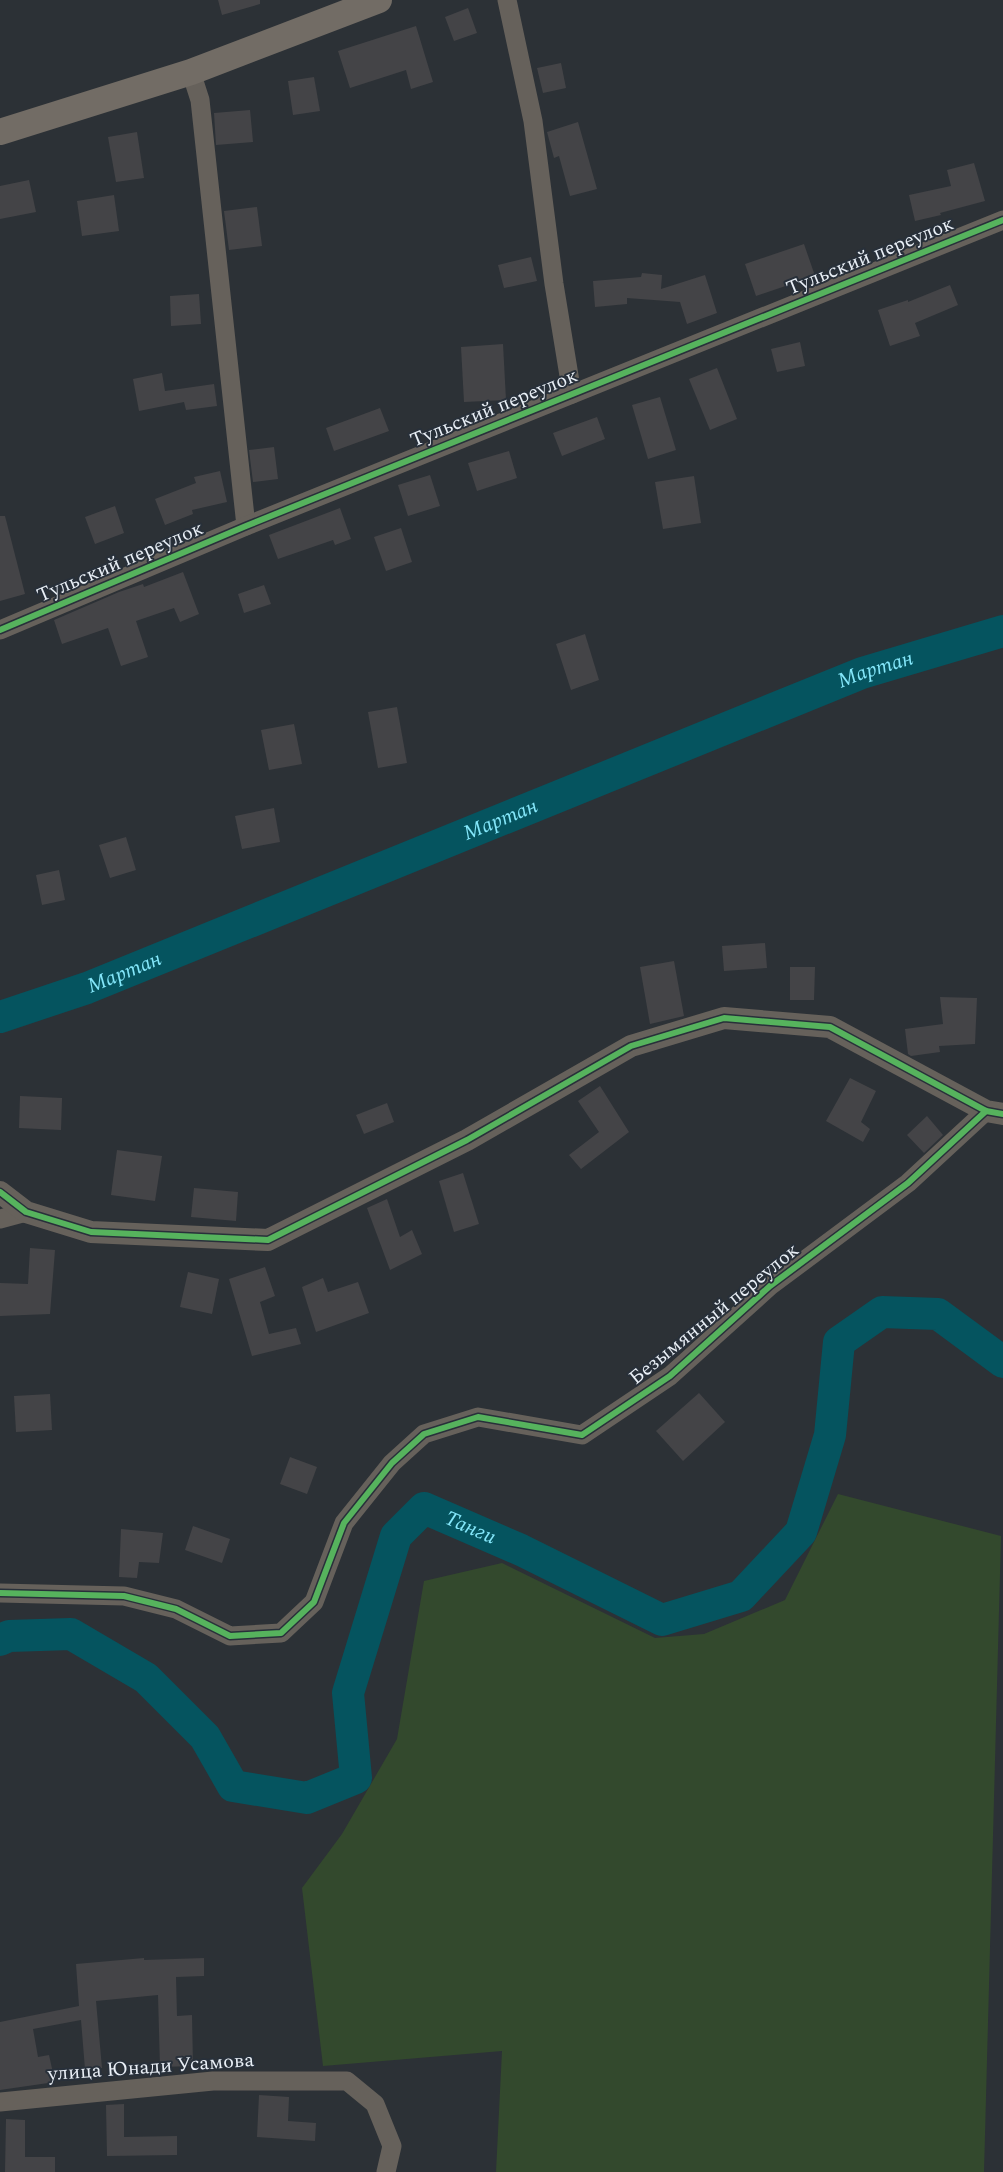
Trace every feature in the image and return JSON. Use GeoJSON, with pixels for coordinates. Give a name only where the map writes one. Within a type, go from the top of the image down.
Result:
{"type":"FeatureCollection","features":[{"type":"Feature","properties":{"kind":"main road"},"geometry":{"type":"LineString","coordinates":[[0,132],[191,72],[379,0]]}},
{"type":"Feature","properties":{"kind":"street"},"geometry":{"type":"LineString","coordinates":[[507,0],[533,121],[554,284],[572,394]]}},
{"type":"Feature","properties":{"kind":"street"},"geometry":{"type":"LineString","coordinates":[[191,72],[200,100],[246,526]]}},
{"type":"Feature","properties":{"kind":"street","name":"Тульский переулок"},"geometry":{"type":"LineString","coordinates":[[0,630],[246,526],[1003,220]]}},
{"type":"Feature","properties":{"kind":"street"},"geometry":{"type":"LineString","coordinates":[[0,1192],[26,1212],[91,1232],[268,1240],[467,1140],[631,1046],[724,1018],[830,1027],[995,1112]]}},
{"type":"Feature","properties":{"kind":"street","name":"Безымянный переулок"},"geometry":{"type":"LineString","coordinates":[[0,1593],[124,1596],[176,1609],[230,1636],[281,1632],[314,1602],[344,1523],[392,1463],[424,1434],[478,1416],[582,1435],[670,1376],[770,1286],[908,1184],[995,1112]]}},
{"type":"Feature","properties":{"kind":"street"},"geometry":{"type":"LineString","coordinates":[[0,1219],[26,1212]]}},
{"type":"Feature","properties":{"kind":"street","name":"улица Юнади Усамова"},"geometry":{"type":"LineString","coordinates":[[0,2102],[213,2081],[347,2081],[375,2104],[392,2146],[386,2172]]}},
{"type":"Feature","properties":{"kind":"green space"},"geometry":{"type":"Polygon","coordinates":[[[838,1494],[1001,1536],[984,2172],[496,2172],[502,2051],[323,2066],[302,1888],[342,1834],[397,1739],[424,1581],[502,1563],[655,1638],[704,1634],[785,1600],[838,1494]]]}},
{"type":"Feature","properties":{"kind":"building"},"geometry":{"type":"Polygon","coordinates":[[[218,0],[260,0],[260,4],[222,15],[218,0]]]}},
{"type":"Feature","properties":{"kind":"building"},"geometry":{"type":"Polygon","coordinates":[[[468,8],[477,33],[454,41],[445,17],[468,8]]]}},
{"type":"Feature","properties":{"kind":"building"},"geometry":{"type":"Polygon","coordinates":[[[416,26],[433,82],[411,89],[406,70],[350,88],[338,51],[416,26]]]}},
{"type":"Feature","properties":{"kind":"building"},"geometry":{"type":"Polygon","coordinates":[[[561,63],[566,88],[543,93],[537,68],[561,63]]]}},
{"type":"Feature","properties":{"kind":"building"},"geometry":{"type":"Polygon","coordinates":[[[314,77],[320,111],[293,115],[288,81],[314,77]]]}},
{"type":"Feature","properties":{"kind":"building"},"geometry":{"type":"Polygon","coordinates":[[[250,110],[253,142],[216,145],[214,113],[250,110]]]}},
{"type":"Feature","properties":{"kind":"building"},"geometry":{"type":"Polygon","coordinates":[[[578,122],[597,189],[570,196],[559,156],[554,158],[547,132],[578,122]]]}},
{"type":"Feature","properties":{"kind":"building"},"geometry":{"type":"Polygon","coordinates":[[[137,132],[144,178],[116,182],[108,137],[137,132]]]}},
{"type":"Feature","properties":{"kind":"building"},"geometry":{"type":"Polygon","coordinates":[[[974,163],[985,201],[915,221],[909,195],[951,186],[947,170],[974,163]]]}},
{"type":"Feature","properties":{"kind":"building"},"geometry":{"type":"Polygon","coordinates":[[[29,180],[36,212],[0,219],[0,186],[29,180]]]}},
{"type":"Feature","properties":{"kind":"building"},"geometry":{"type":"Polygon","coordinates":[[[114,195],[119,231],[82,236],[77,201],[114,195]]]}},
{"type":"Feature","properties":{"kind":"building"},"geometry":{"type":"Polygon","coordinates":[[[257,207],[262,246],[229,250],[224,211],[257,207]]]}},
{"type":"Feature","properties":{"kind":"building"},"geometry":{"type":"Polygon","coordinates":[[[804,244],[815,276],[756,296],[745,264],[804,244]]]}},
{"type":"Feature","properties":{"kind":"building"},"geometry":{"type":"Polygon","coordinates":[[[531,257],[537,281],[504,288],[498,265],[531,257]]]}},
{"type":"Feature","properties":{"kind":"building"},"geometry":{"type":"Polygon","coordinates":[[[642,273],[662,275],[661,289],[705,275],[717,313],[687,324],[680,302],[627,298],[627,304],[595,307],[593,281],[641,277],[642,273]]]}},
{"type":"Feature","properties":{"kind":"building"},"geometry":{"type":"Polygon","coordinates":[[[950,285],[958,305],[915,323],[920,336],[890,346],[878,310],[908,300],[908,302],[950,285]]]}},
{"type":"Feature","properties":{"kind":"building"},"geometry":{"type":"Polygon","coordinates":[[[199,294],[201,324],[171,326],[170,296],[199,294]]]}},
{"type":"Feature","properties":{"kind":"building"},"geometry":{"type":"Polygon","coordinates":[[[800,342],[805,366],[777,372],[771,349],[800,342]]]}},
{"type":"Feature","properties":{"kind":"building"},"geometry":{"type":"Polygon","coordinates":[[[503,344],[506,400],[464,402],[461,347],[503,344]]]}},
{"type":"Feature","properties":{"kind":"building"},"geometry":{"type":"Polygon","coordinates":[[[717,368],[737,419],[710,430],[689,379],[717,368]]]}},
{"type":"Feature","properties":{"kind":"building"},"geometry":{"type":"Polygon","coordinates":[[[162,373],[165,391],[214,384],[217,406],[186,410],[184,402],[139,411],[133,379],[162,373]]]}},
{"type":"Feature","properties":{"kind":"building"},"geometry":{"type":"Polygon","coordinates":[[[660,397],[676,450],[648,459],[632,405],[660,397]]]}},
{"type":"Feature","properties":{"kind":"building"},"geometry":{"type":"Polygon","coordinates":[[[380,408],[389,431],[334,451],[326,428],[380,408]]]}},
{"type":"Feature","properties":{"kind":"building"},"geometry":{"type":"Polygon","coordinates":[[[597,417],[605,439],[562,456],[553,433],[597,417]]]}},
{"type":"Feature","properties":{"kind":"building"},"geometry":{"type":"Polygon","coordinates":[[[274,447],[278,479],[253,482],[249,450],[274,447]]]}},
{"type":"Feature","properties":{"kind":"building"},"geometry":{"type":"Polygon","coordinates":[[[509,451],[517,478],[477,491],[468,463],[509,451]]]}},
{"type":"Feature","properties":{"kind":"building"},"geometry":{"type":"Polygon","coordinates":[[[220,471],[227,502],[192,510],[193,514],[165,525],[155,499],[196,483],[194,477],[220,471]]]}},
{"type":"Feature","properties":{"kind":"building"},"geometry":{"type":"Polygon","coordinates":[[[430,475],[440,506],[408,516],[398,485],[430,475]]]}},
{"type":"Feature","properties":{"kind":"building"},"geometry":{"type":"Polygon","coordinates":[[[694,476],[701,523],[663,529],[655,482],[694,476]]]}},
{"type":"Feature","properties":{"kind":"building"},"geometry":{"type":"Polygon","coordinates":[[[115,506],[124,533],[95,544],[85,517],[115,506]]]}},
{"type":"Feature","properties":{"kind":"building"},"geometry":{"type":"Polygon","coordinates":[[[340,508],[351,539],[335,545],[333,540],[278,559],[269,535],[340,508]]]}},
{"type":"Feature","properties":{"kind":"building"},"geometry":{"type":"Polygon","coordinates":[[[0,516],[5,516],[25,594],[0,601],[0,516]]]}},
{"type":"Feature","properties":{"kind":"building"},"geometry":{"type":"Polygon","coordinates":[[[401,528],[412,562],[386,571],[374,537],[401,528]]]}},
{"type":"Feature","properties":{"kind":"building"},"geometry":{"type":"Polygon","coordinates":[[[183,572],[199,614],[180,622],[174,608],[136,621],[148,657],[121,666],[108,628],[62,644],[54,620],[119,592],[143,584],[144,587],[183,572]]]}},
{"type":"Feature","properties":{"kind":"building"},"geometry":{"type":"Polygon","coordinates":[[[264,585],[271,604],[244,613],[238,594],[264,585]]]}},
{"type":"Feature","properties":{"kind":"building"},"geometry":{"type":"Polygon","coordinates":[[[585,634],[599,680],[571,690],[556,644],[585,634]]]}},
{"type":"Feature","properties":{"kind":"building"},"geometry":{"type":"Polygon","coordinates":[[[397,707],[407,763],[378,768],[368,712],[397,707]]]}},
{"type":"Feature","properties":{"kind":"building"},"geometry":{"type":"Polygon","coordinates":[[[294,724],[302,764],[269,770],[261,730],[294,724]]]}},
{"type":"Feature","properties":{"kind":"building"},"geometry":{"type":"Polygon","coordinates":[[[274,808],[280,842],[242,849],[235,816],[274,808]]]}},
{"type":"Feature","properties":{"kind":"building"},"geometry":{"type":"Polygon","coordinates":[[[126,837],[136,870],[110,878],[99,845],[126,837]]]}},
{"type":"Feature","properties":{"kind":"building"},"geometry":{"type":"Polygon","coordinates":[[[59,870],[65,900],[42,905],[36,875],[59,870]]]}},
{"type":"Feature","properties":{"kind":"building"},"geometry":{"type":"Polygon","coordinates":[[[765,943],[767,968],[724,971],[722,946],[765,943]]]}},
{"type":"Feature","properties":{"kind":"building"},"geometry":{"type":"Polygon","coordinates":[[[674,961],[684,1016],[650,1024],[640,967],[674,961]]]}},
{"type":"Feature","properties":{"kind":"building"},"geometry":{"type":"Polygon","coordinates":[[[790,967],[815,967],[814,1000],[790,1000],[790,967]]]}},
{"type":"Feature","properties":{"kind":"building"},"geometry":{"type":"Polygon","coordinates":[[[940,997],[977,998],[975,1044],[939,1046],[940,1052],[911,1056],[908,1054],[905,1029],[943,1024],[940,997]]]}},
{"type":"Feature","properties":{"kind":"building"},"geometry":{"type":"Polygon","coordinates":[[[850,1078],[876,1091],[861,1122],[870,1129],[863,1142],[826,1121],[850,1078]]]}},
{"type":"Feature","properties":{"kind":"building"},"geometry":{"type":"Polygon","coordinates":[[[600,1086],[629,1132],[581,1169],[569,1155],[599,1132],[578,1101],[600,1086]]]}},
{"type":"Feature","properties":{"kind":"building"},"geometry":{"type":"Polygon","coordinates":[[[20,1096],[62,1098],[61,1130],[19,1128],[20,1096]]]}},
{"type":"Feature","properties":{"kind":"building"},"geometry":{"type":"Polygon","coordinates":[[[387,1103],[394,1122],[364,1134],[356,1115],[387,1103]]]}},
{"type":"Feature","properties":{"kind":"building"},"geometry":{"type":"Polygon","coordinates":[[[927,1116],[943,1135],[924,1153],[907,1135],[927,1116]]]}},
{"type":"Feature","properties":{"kind":"building"},"geometry":{"type":"Polygon","coordinates":[[[117,1150],[162,1156],[155,1201],[111,1195],[117,1150]]]}},
{"type":"Feature","properties":{"kind":"building"},"geometry":{"type":"Polygon","coordinates":[[[463,1173],[479,1224],[454,1232],[439,1181],[463,1173]]]}},
{"type":"Feature","properties":{"kind":"building"},"geometry":{"type":"Polygon","coordinates":[[[194,1188],[238,1192],[236,1221],[191,1217],[194,1188]]]}},
{"type":"Feature","properties":{"kind":"building"},"geometry":{"type":"Polygon","coordinates":[[[387,1199],[400,1237],[412,1230],[422,1254],[390,1270],[367,1208],[387,1199]]]}},
{"type":"Feature","properties":{"kind":"building"},"geometry":{"type":"Polygon","coordinates":[[[30,1248],[55,1250],[50,1314],[0,1316],[0,1283],[28,1284],[30,1248]]]}},
{"type":"Feature","properties":{"kind":"building"},"geometry":{"type":"Polygon","coordinates":[[[265,1267],[275,1296],[260,1302],[269,1334],[296,1328],[301,1344],[252,1356],[229,1279],[265,1267]]]}},
{"type":"Feature","properties":{"kind":"building"},"geometry":{"type":"Polygon","coordinates":[[[188,1272],[219,1279],[212,1314],[180,1307],[188,1272]]]}},
{"type":"Feature","properties":{"kind":"building"},"geometry":{"type":"Polygon","coordinates":[[[323,1278],[328,1292],[358,1282],[369,1313],[316,1332],[302,1287],[323,1278]]]}},
{"type":"Feature","properties":{"kind":"building"},"geometry":{"type":"Polygon","coordinates":[[[699,1393],[725,1422],[683,1461],[656,1431],[699,1393]]]}},
{"type":"Feature","properties":{"kind":"building"},"geometry":{"type":"Polygon","coordinates":[[[50,1394],[52,1430],[16,1432],[14,1396],[50,1394]]]}},
{"type":"Feature","properties":{"kind":"building"},"geometry":{"type":"Polygon","coordinates":[[[290,1457],[317,1467],[307,1494],[280,1484],[290,1457]]]}},
{"type":"Feature","properties":{"kind":"building"},"geometry":{"type":"Polygon","coordinates":[[[193,1526],[230,1539],[222,1563],[185,1550],[193,1526]]]}},
{"type":"Feature","properties":{"kind":"building"},"geometry":{"type":"Polygon","coordinates":[[[121,1529],[163,1533],[159,1563],[139,1562],[137,1578],[119,1577],[121,1529]]]}},
{"type":"Feature","properties":{"kind":"building"},"geometry":{"type":"Polygon","coordinates":[[[144,1958],[144,1960],[204,1958],[204,1976],[176,1977],[177,2016],[192,2015],[193,2066],[160,2067],[158,1995],[96,2001],[102,2068],[85,2069],[81,2020],[33,2029],[38,2057],[49,2055],[55,2082],[0,2090],[0,2022],[79,2006],[76,1964],[144,1958]]]}},
{"type":"Feature","properties":{"kind":"building"},"geometry":{"type":"Polygon","coordinates":[[[259,2095],[289,2097],[288,2121],[316,2123],[315,2141],[257,2137],[259,2095]]]}},
{"type":"Feature","properties":{"kind":"building"},"geometry":{"type":"Polygon","coordinates":[[[124,2104],[124,2137],[177,2136],[177,2155],[107,2156],[106,2105],[124,2104]]]}},
{"type":"Feature","properties":{"kind":"building"},"geometry":{"type":"Polygon","coordinates":[[[6,2119],[25,2120],[25,2157],[55,2157],[55,2172],[5,2172],[6,2119]]]}},
{"type":"Feature","properties":{"kind":"waterway","name":"Мартан"},"geometry":{"type":"LineString","coordinates":[[0,1017],[87,988],[862,673],[1003,631]]}},
{"type":"Feature","properties":{"kind":"waterway","name":"Танги"},"geometry":{"type":"LineString","coordinates":[[0,1640],[9,1636],[71,1634],[146,1678],[205,1737],[233,1786],[307,1798],[356,1778],[348,1693],[396,1536],[424,1508],[521,1550],[662,1620],[741,1596],[801,1532],[830,1435],[839,1342],[882,1312],[938,1314],[1003,1362]]}},
{"type":"Feature","properties":{"kind":"cycle path"},"geometry":{"type":"LineString","coordinates":[[0,630],[246,526],[1003,220]]}},
{"type":"Feature","properties":{"kind":"cycle path"},"geometry":{"type":"LineString","coordinates":[[0,1192],[26,1212],[91,1232],[268,1240],[467,1140],[631,1046],[724,1018],[830,1027],[986,1111],[1003,1114]]}},
{"type":"Feature","properties":{"kind":"cycle path"},"geometry":{"type":"LineString","coordinates":[[0,1593],[124,1596],[176,1609],[230,1636],[281,1633],[314,1602],[344,1523],[392,1463],[424,1434],[478,1417],[582,1435],[670,1376],[770,1286],[908,1183],[986,1111]]}}]}
